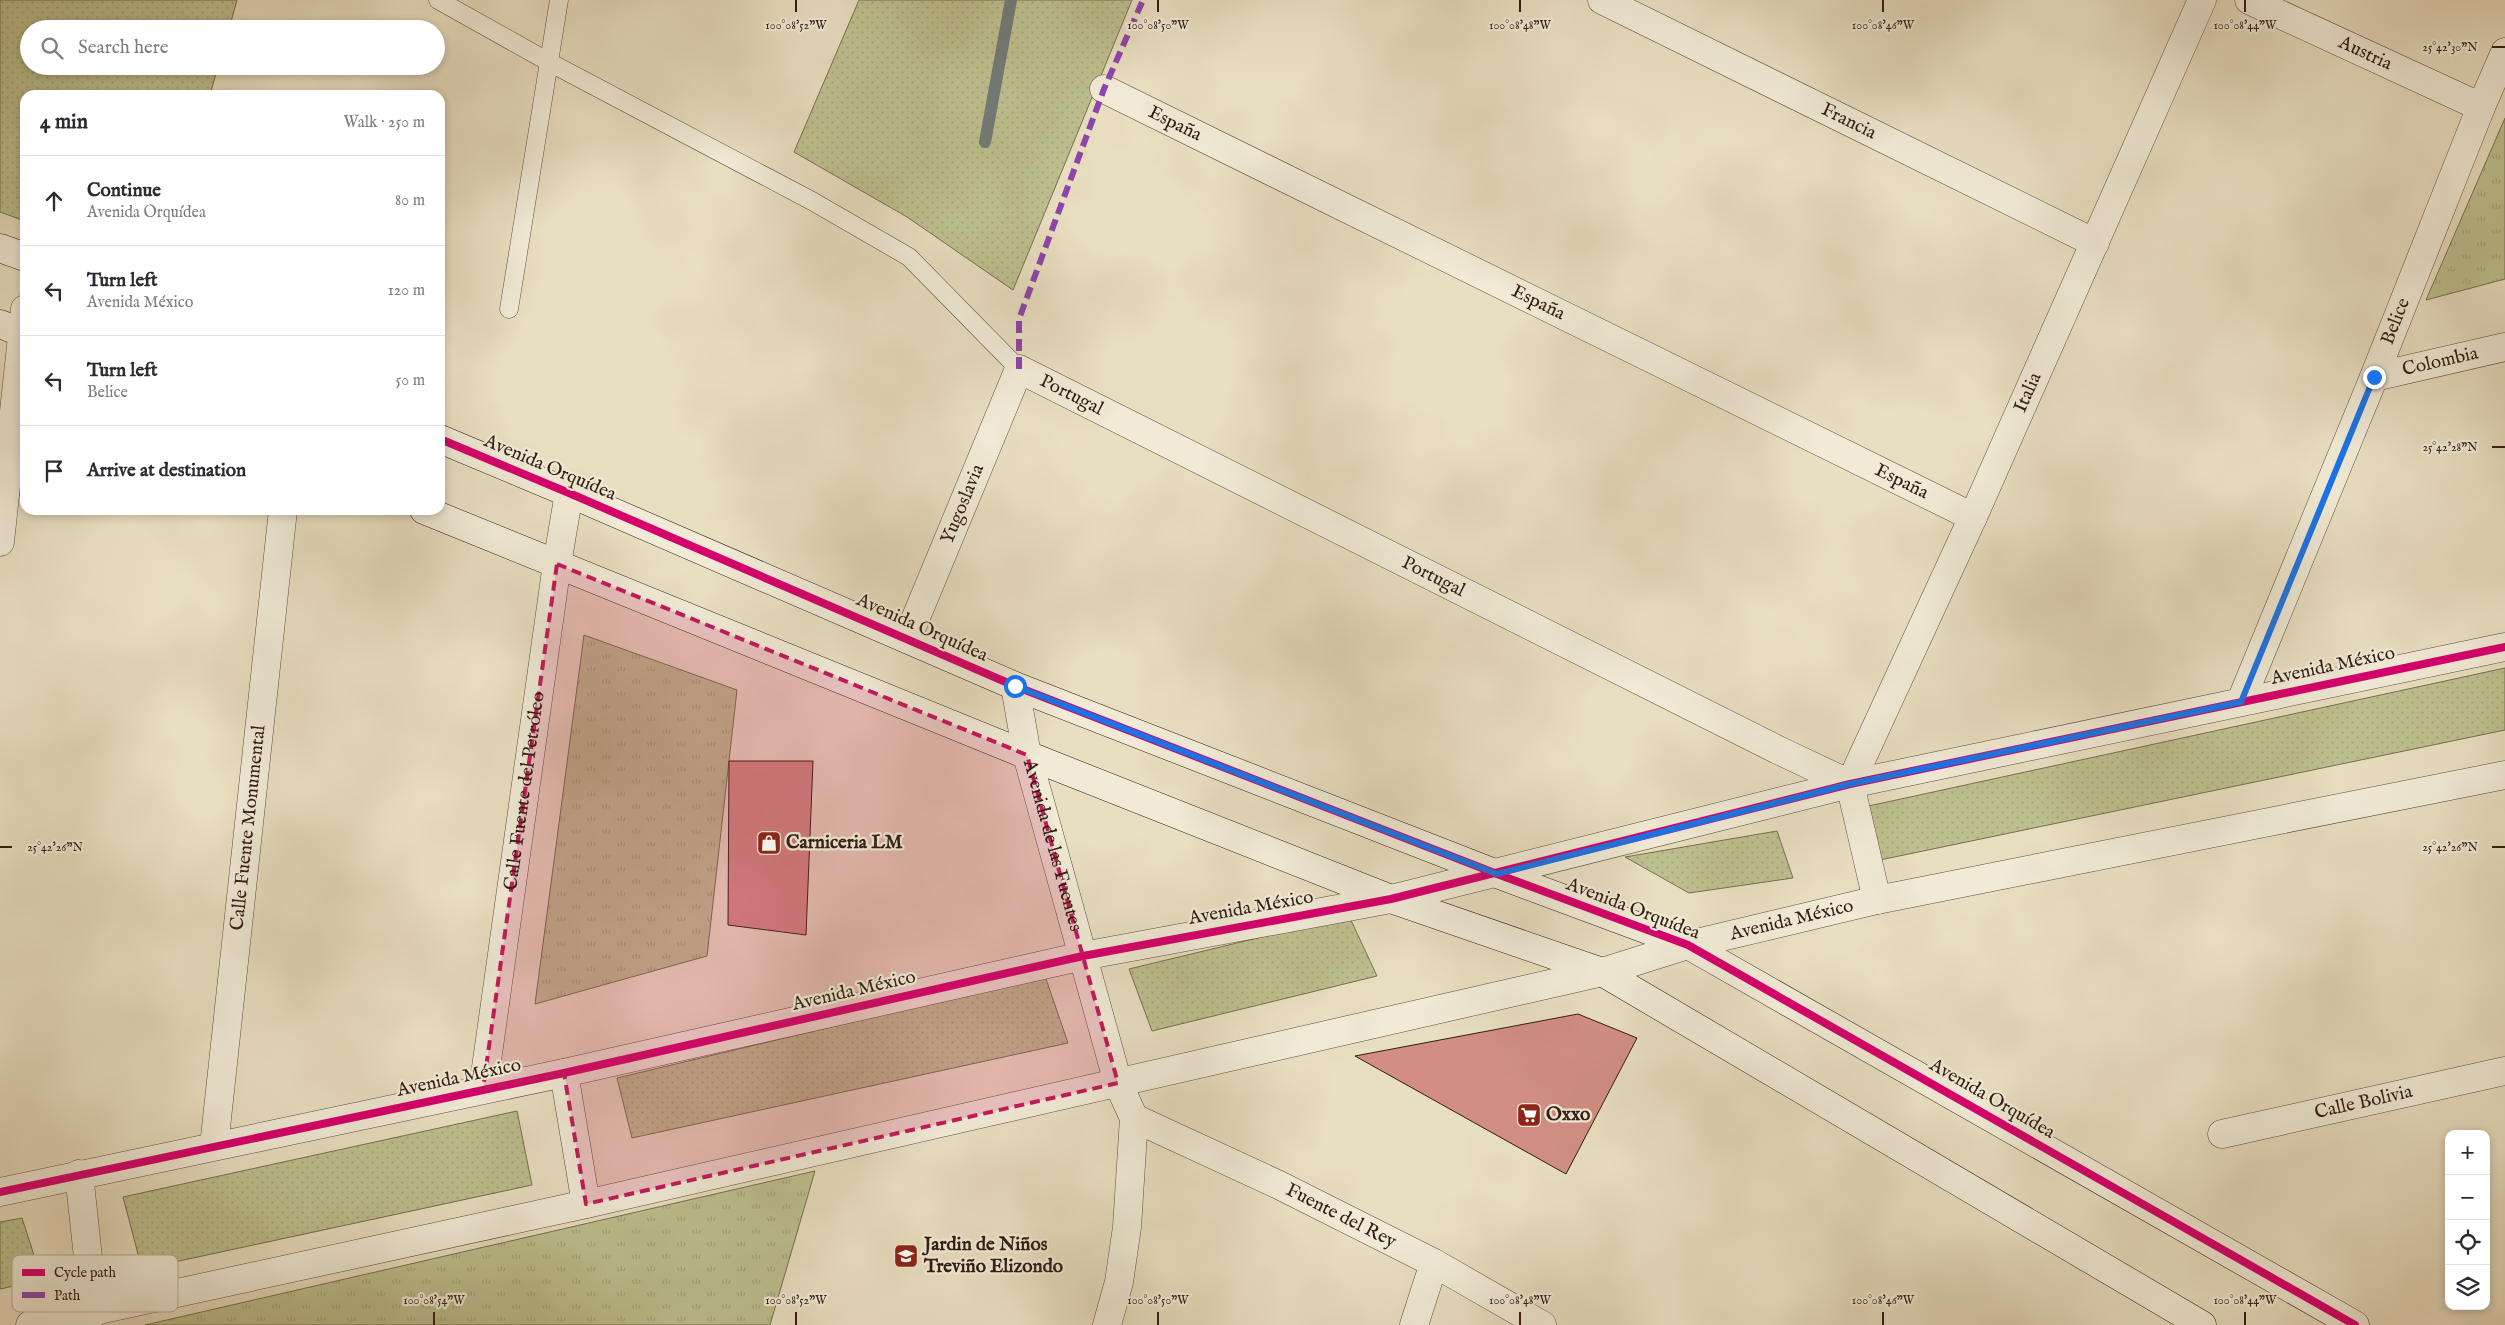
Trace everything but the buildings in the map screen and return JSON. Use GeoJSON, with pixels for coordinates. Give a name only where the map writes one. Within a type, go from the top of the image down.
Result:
{"type":"FeatureCollection","features":[{"type":"Feature","properties":{"kind":"street","name":"Francia"},"geometry":{"type":"LineString","coordinates":[[1602,0],[2095,243]]}},
{"type":"Feature","properties":{"kind":"street","name":"Italia"},"geometry":{"type":"LineString","coordinates":[[1850,784],[1973,517],[2202,0]]}},
{"type":"Feature","properties":{"kind":"street","name":"Austria"},"geometry":{"type":"LineString","coordinates":[[2249,0],[2480,107]]}},
{"type":"Feature","properties":{"kind":"street","name":"Belice"},"geometry":{"type":"LineString","coordinates":[[2241,702],[2374,377],[2480,107],[2505,52]]}},
{"type":"Feature","properties":{"kind":"street","name":"España"},"geometry":{"type":"LineString","coordinates":[[1104,89],[1973,517]]}},
{"type":"Feature","properties":{"kind":"street"},"geometry":{"type":"LineString","coordinates":[[0,248],[20,255]]}},
{"type":"Feature","properties":{"kind":"street"},"geometry":{"type":"LineString","coordinates":[[0,542],[18,325]]}},
{"type":"Feature","properties":{"kind":"street","name":"Colombia"},"geometry":{"type":"LineString","coordinates":[[2374,377],[2505,347]]}},
{"type":"Feature","properties":{"kind":"street","name":"Yugoslavia"},"geometry":{"type":"LineString","coordinates":[[907,639],[1019,369]]}},
{"type":"Feature","properties":{"kind":"street","name":"Portugal"},"geometry":{"type":"LineString","coordinates":[[1019,369],[1778,750],[1850,784]]}},
{"type":"Feature","properties":{"kind":"street","name":"Avenida Orquídea"},"geometry":{"type":"LineString","coordinates":[[445,441],[570,493],[1015,686],[1497,874],[1688,946],[2355,1325]]}},
{"type":"Feature","properties":{"kind":"street","name":"Calle Fuente del Petróleo"},"geometry":{"type":"LineString","coordinates":[[483,1089],[557,564],[570,493]]}},
{"type":"Feature","properties":{"kind":"street","name":"Calle Fuente Monumental"},"geometry":{"type":"LineString","coordinates":[[214,1146],[281,515]]}},
{"type":"Feature","properties":{"kind":"street"},"geometry":{"type":"LineString","coordinates":[[436,515],[1026,756],[1391,899],[1602,972],[2202,1325]]}},
{"type":"Feature","properties":{"kind":"street","name":"Avenida México"},"geometry":{"type":"LineString","coordinates":[[0,1192],[78,1174],[564,1073],[1083,956],[1391,899],[1497,874],[1850,784],[2505,646]]}},
{"type":"Feature","properties":{"kind":"street","name":"Avenida de las Fuentes"},"geometry":{"type":"LineString","coordinates":[[1015,686],[1026,756],[1118,1083],[1134,1118],[1127,1227],[1119,1282],[1107,1325]]}},
{"type":"Feature","properties":{"kind":"street","name":"Avenida México"},"geometry":{"type":"LineString","coordinates":[[178,1294],[586,1204],[1602,972],[1688,946],[1877,900],[2505,775]]}},
{"type":"Feature","properties":{"kind":"street"},"geometry":{"type":"LineString","coordinates":[[1850,784],[1877,900]]}},
{"type":"Feature","properties":{"kind":"street","name":"Calle Bolivia"},"geometry":{"type":"LineString","coordinates":[[2222,1134],[2505,1071]]}},
{"type":"Feature","properties":{"kind":"street"},"geometry":{"type":"LineString","coordinates":[[564,1073],[586,1204]]}},
{"type":"Feature","properties":{"kind":"street","name":"Fuente del Rey"},"geometry":{"type":"LineString","coordinates":[[1134,1118],[1279,1185],[1434,1263],[1542,1325]]}},
{"type":"Feature","properties":{"kind":"street"},"geometry":{"type":"LineString","coordinates":[[78,1174],[87,1255]]}},
{"type":"Feature","properties":{"kind":"street"},"geometry":{"type":"LineString","coordinates":[[1414,1325],[1434,1263]]}},
{"type":"Feature","properties":{"kind":"street","name":"Avenida México"},"geometry":{"type":"LineString","coordinates":[[30,1325],[94,1312]]}},
{"type":"Feature","properties":{"kind":"lane"},"geometry":{"type":"LineString","coordinates":[[438,0],[547,61],[812,201],[908,257],[1019,369]]}},
{"type":"Feature","properties":{"kind":"lane"},"geometry":{"type":"LineString","coordinates":[[509,308],[547,61],[559,0]]}},
{"type":"Feature","properties":{"kind":"highlighted area"},"geometry":{"type":"Polygon","coordinates":[[[557,564],[1027,755],[1118,1083],[586,1204],[564,1073],[483,1089],[557,564]]]}},
{"type":"Feature","properties":{"kind":"green space"},"geometry":{"type":"Polygon","coordinates":[[[0,0],[237,0],[231,20],[20,20],[20,75],[216,75],[211,90],[20,90],[20,219],[0,212],[0,0]]]}},
{"type":"Feature","properties":{"kind":"green space"},"geometry":{"type":"Polygon","coordinates":[[[859,0],[1132,0],[1013,290],[907,217],[794,152],[859,0]]]}},
{"type":"Feature","properties":{"kind":"green space"},"geometry":{"type":"Polygon","coordinates":[[[2505,118],[2505,279],[2426,300],[2505,118]]]}},
{"type":"Feature","properties":{"kind":"green space"},"geometry":{"type":"Polygon","coordinates":[[[584,635],[737,690],[707,956],[535,1004],[584,635]]]}},
{"type":"Feature","properties":{"kind":"green space"},"geometry":{"type":"Polygon","coordinates":[[[2505,668],[2505,730],[1875,861],[1864,807],[2505,668]]]}},
{"type":"Feature","properties":{"kind":"green space"},"geometry":{"type":"Polygon","coordinates":[[[1777,831],[1793,878],[1689,893],[1625,857],[1777,831]]]}},
{"type":"Feature","properties":{"kind":"green space"},"geometry":{"type":"Polygon","coordinates":[[[1349,916],[1377,976],[1152,1031],[1129,969],[1349,916]]]}},
{"type":"Feature","properties":{"kind":"green space"},"geometry":{"type":"Polygon","coordinates":[[[1045,976],[1068,1043],[632,1138],[617,1078],[1045,976]]]}},
{"type":"Feature","properties":{"kind":"green space"},"geometry":{"type":"Polygon","coordinates":[[[517,1111],[532,1185],[178,1261],[178,1255],[138,1255],[123,1197],[517,1111]]]}},
{"type":"Feature","properties":{"kind":"green space"},"geometry":{"type":"Polygon","coordinates":[[[815,1171],[770,1325],[145,1325],[815,1171]]]}},
{"type":"Feature","properties":{"kind":"green space"},"geometry":{"type":"Polygon","coordinates":[[[22,1218],[34,1255],[12,1255],[12,1286],[0,1289],[0,1222],[22,1218]]]}},
{"type":"Feature","properties":{"kind":"waterway"},"geometry":{"type":"LineString","coordinates":[[985,142],[1011,0]]}},
{"type":"Feature","properties":{"kind":"marked path"},"geometry":{"type":"LineString","coordinates":[[1019,369],[1019,319],[1104,89],[1143,0]]}},
{"type":"Feature","properties":{"kind":"cycle path"},"geometry":{"type":"LineString","coordinates":[[445,441],[1015,686],[1497,874],[1688,945],[2355,1325]]}},
{"type":"Feature","properties":{"kind":"cycle path"},"geometry":{"type":"LineString","coordinates":[[0,1192],[564,1073],[1083,956],[1391,899],[1850,784],[2505,647]]}},
{"type":"Feature","properties":{"kind":"place","name":"Carniceria LM"},"geometry":{"type":"Point","coordinates":[769,843]}},
{"type":"Feature","properties":{"kind":"place","name":"Oxxo"},"geometry":{"type":"Point","coordinates":[1529,1115]}},
{"type":"Feature","properties":{"kind":"place","name":"Jardin de Niños Treviño Elizondo"},"geometry":{"type":"Point","coordinates":[906,1256]}},
{"type":"Feature","properties":{"kind":"route"},"geometry":{"type":"LineString","coordinates":[[1015,686],[1497,874],[1850,784],[2241,702],[2374,377]]}}]}
